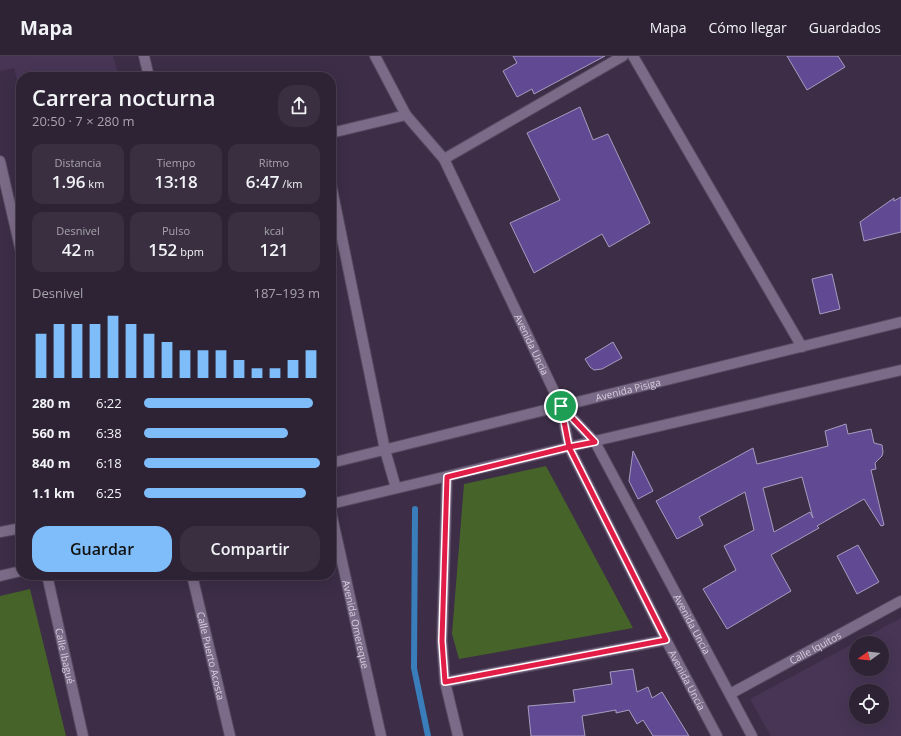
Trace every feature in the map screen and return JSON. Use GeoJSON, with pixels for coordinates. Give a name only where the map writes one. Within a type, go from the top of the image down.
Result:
{"type":"FeatureCollection","features":[{"type":"Feature","properties":{"kind":"street"},"geometry":{"type":"LineString","coordinates":[[144,56],[148,72]]}},
{"type":"Feature","properties":{"kind":"street","name":"Avenida Uncia"},"geometry":{"type":"LineString","coordinates":[[375,56],[406,116],[444,159],[561,406],[595,442],[752,736]]}},
{"type":"Feature","properties":{"kind":"street"},"geometry":{"type":"LineString","coordinates":[[444,159],[623,56]]}},
{"type":"Feature","properties":{"kind":"street"},"geometry":{"type":"LineString","coordinates":[[633,56],[802,347]]}},
{"type":"Feature","properties":{"kind":"street"},"geometry":{"type":"LineString","coordinates":[[336,132],[406,116]]}},
{"type":"Feature","properties":{"kind":"street"},"geometry":{"type":"LineString","coordinates":[[0,161],[16,230]]}},
{"type":"Feature","properties":{"kind":"street"},"geometry":{"type":"LineString","coordinates":[[336,209],[385,450],[396,488]]}},
{"type":"Feature","properties":{"kind":"street","name":"Avenida Pisiga"},"geometry":{"type":"LineString","coordinates":[[336,462],[901,322]]}},
{"type":"Feature","properties":{"kind":"street"},"geometry":{"type":"LineString","coordinates":[[336,503],[901,370]]}},
{"type":"Feature","properties":{"kind":"street","name":"Avenida Uncía"},"geometry":{"type":"LineString","coordinates":[[561,406],[569,447],[666,640],[717,736]]}},
{"type":"Feature","properties":{"kind":"street"},"geometry":{"type":"LineString","coordinates":[[447,477],[442,641],[445,682],[458,736]]}},
{"type":"Feature","properties":{"kind":"street"},"geometry":{"type":"LineString","coordinates":[[0,532],[16,529]]}},
{"type":"Feature","properties":{"kind":"street","name":"Avenida Omereque"},"geometry":{"type":"LineString","coordinates":[[336,534],[381,736]]}},
{"type":"Feature","properties":{"kind":"street"},"geometry":{"type":"LineString","coordinates":[[0,576],[16,573]]}},
{"type":"Feature","properties":{"kind":"street","name":"Calle Ibagué"},"geometry":{"type":"LineString","coordinates":[[48,580],[83,736]]}},
{"type":"Feature","properties":{"kind":"street","name":"Calle Puerto Acosta"},"geometry":{"type":"LineString","coordinates":[[193,580],[230,736]]}},
{"type":"Feature","properties":{"kind":"street","name":"Calle Iquitos"},"geometry":{"type":"LineString","coordinates":[[730,694],[901,601]]}},
{"type":"Feature","properties":{"kind":"street"},"geometry":{"type":"LineString","coordinates":[[445,682],[666,640]]}},
{"type":"Feature","properties":{"kind":"shaded area"},"geometry":{"type":"Polygon","coordinates":[[[0,56],[113,56],[118,72],[16,72],[16,76],[14,68],[0,71],[0,56]]]}},
{"type":"Feature","properties":{"kind":"shaded area"},"geometry":{"type":"Polygon","coordinates":[[[901,618],[901,736],[771,736],[750,699],[849,646],[849,676],[889,676],[889,636],[867,636],[901,618]]]}},
{"type":"Feature","properties":{"kind":"green space"},"geometry":{"type":"Polygon","coordinates":[[[546,466],[633,628],[459,659],[452,634],[464,484],[546,466]]]}},
{"type":"Feature","properties":{"kind":"green space"},"geometry":{"type":"Polygon","coordinates":[[[30,589],[66,736],[0,736],[0,596],[30,589]]]}},
{"type":"Feature","properties":{"kind":"building"},"geometry":{"type":"Polygon","coordinates":[[[513,56],[605,56],[534,94],[532,89],[517,97],[503,71],[517,63],[513,56]]]}},
{"type":"Feature","properties":{"kind":"building"},"geometry":{"type":"Polygon","coordinates":[[[787,56],[838,56],[845,67],[807,90],[787,56]]]}},
{"type":"Feature","properties":{"kind":"building"},"geometry":{"type":"Polygon","coordinates":[[[580,107],[593,140],[608,134],[650,223],[609,247],[602,234],[534,273],[510,223],[560,200],[527,133],[580,107]]]}},
{"type":"Feature","properties":{"kind":"building"},"geometry":{"type":"Polygon","coordinates":[[[901,197],[901,232],[864,241],[860,222],[894,198],[894,201],[901,197]]]}},
{"type":"Feature","properties":{"kind":"building"},"geometry":{"type":"Polygon","coordinates":[[[832,274],[840,309],[820,314],[812,279],[832,274]]]}},
{"type":"Feature","properties":{"kind":"building"},"geometry":{"type":"Polygon","coordinates":[[[613,342],[622,358],[602,369],[594,370],[590,367],[585,359],[613,342]]]}},
{"type":"Feature","properties":{"kind":"building"},"geometry":{"type":"Polygon","coordinates":[[[846,424],[848,434],[871,429],[874,443],[882,445],[882,456],[875,463],[876,469],[871,470],[884,525],[881,526],[864,499],[817,526],[819,528],[771,555],[791,591],[727,629],[703,589],[736,570],[724,546],[754,530],[745,492],[699,517],[703,525],[677,539],[656,501],[753,448],[757,464],[828,446],[825,431],[846,424]],[[802,477],[763,488],[774,532],[810,512],[813,518],[802,477]]]}},
{"type":"Feature","properties":{"kind":"building"},"geometry":{"type":"Polygon","coordinates":[[[633,451],[653,491],[638,499],[629,481],[633,451]]]}},
{"type":"Feature","properties":{"kind":"building"},"geometry":{"type":"Polygon","coordinates":[[[858,545],[879,582],[857,594],[837,556],[858,545]]]}},
{"type":"Feature","properties":{"kind":"building"},"geometry":{"type":"Polygon","coordinates":[[[633,669],[637,692],[648,687],[652,698],[662,692],[689,736],[653,736],[643,720],[637,724],[629,710],[616,713],[616,710],[582,716],[585,736],[531,736],[528,706],[575,702],[573,690],[612,684],[610,672],[633,669]]]}},
{"type":"Feature","properties":{"kind":"waterway"},"geometry":{"type":"LineString","coordinates":[[415,509],[414,668],[428,736]]}},
{"type":"Feature","properties":{"kind":"route"},"geometry":{"type":"LineString","coordinates":[[561,406],[569,447],[447,477],[442,641],[445,682],[666,640],[569,447],[595,442],[561,406]]}}]}
